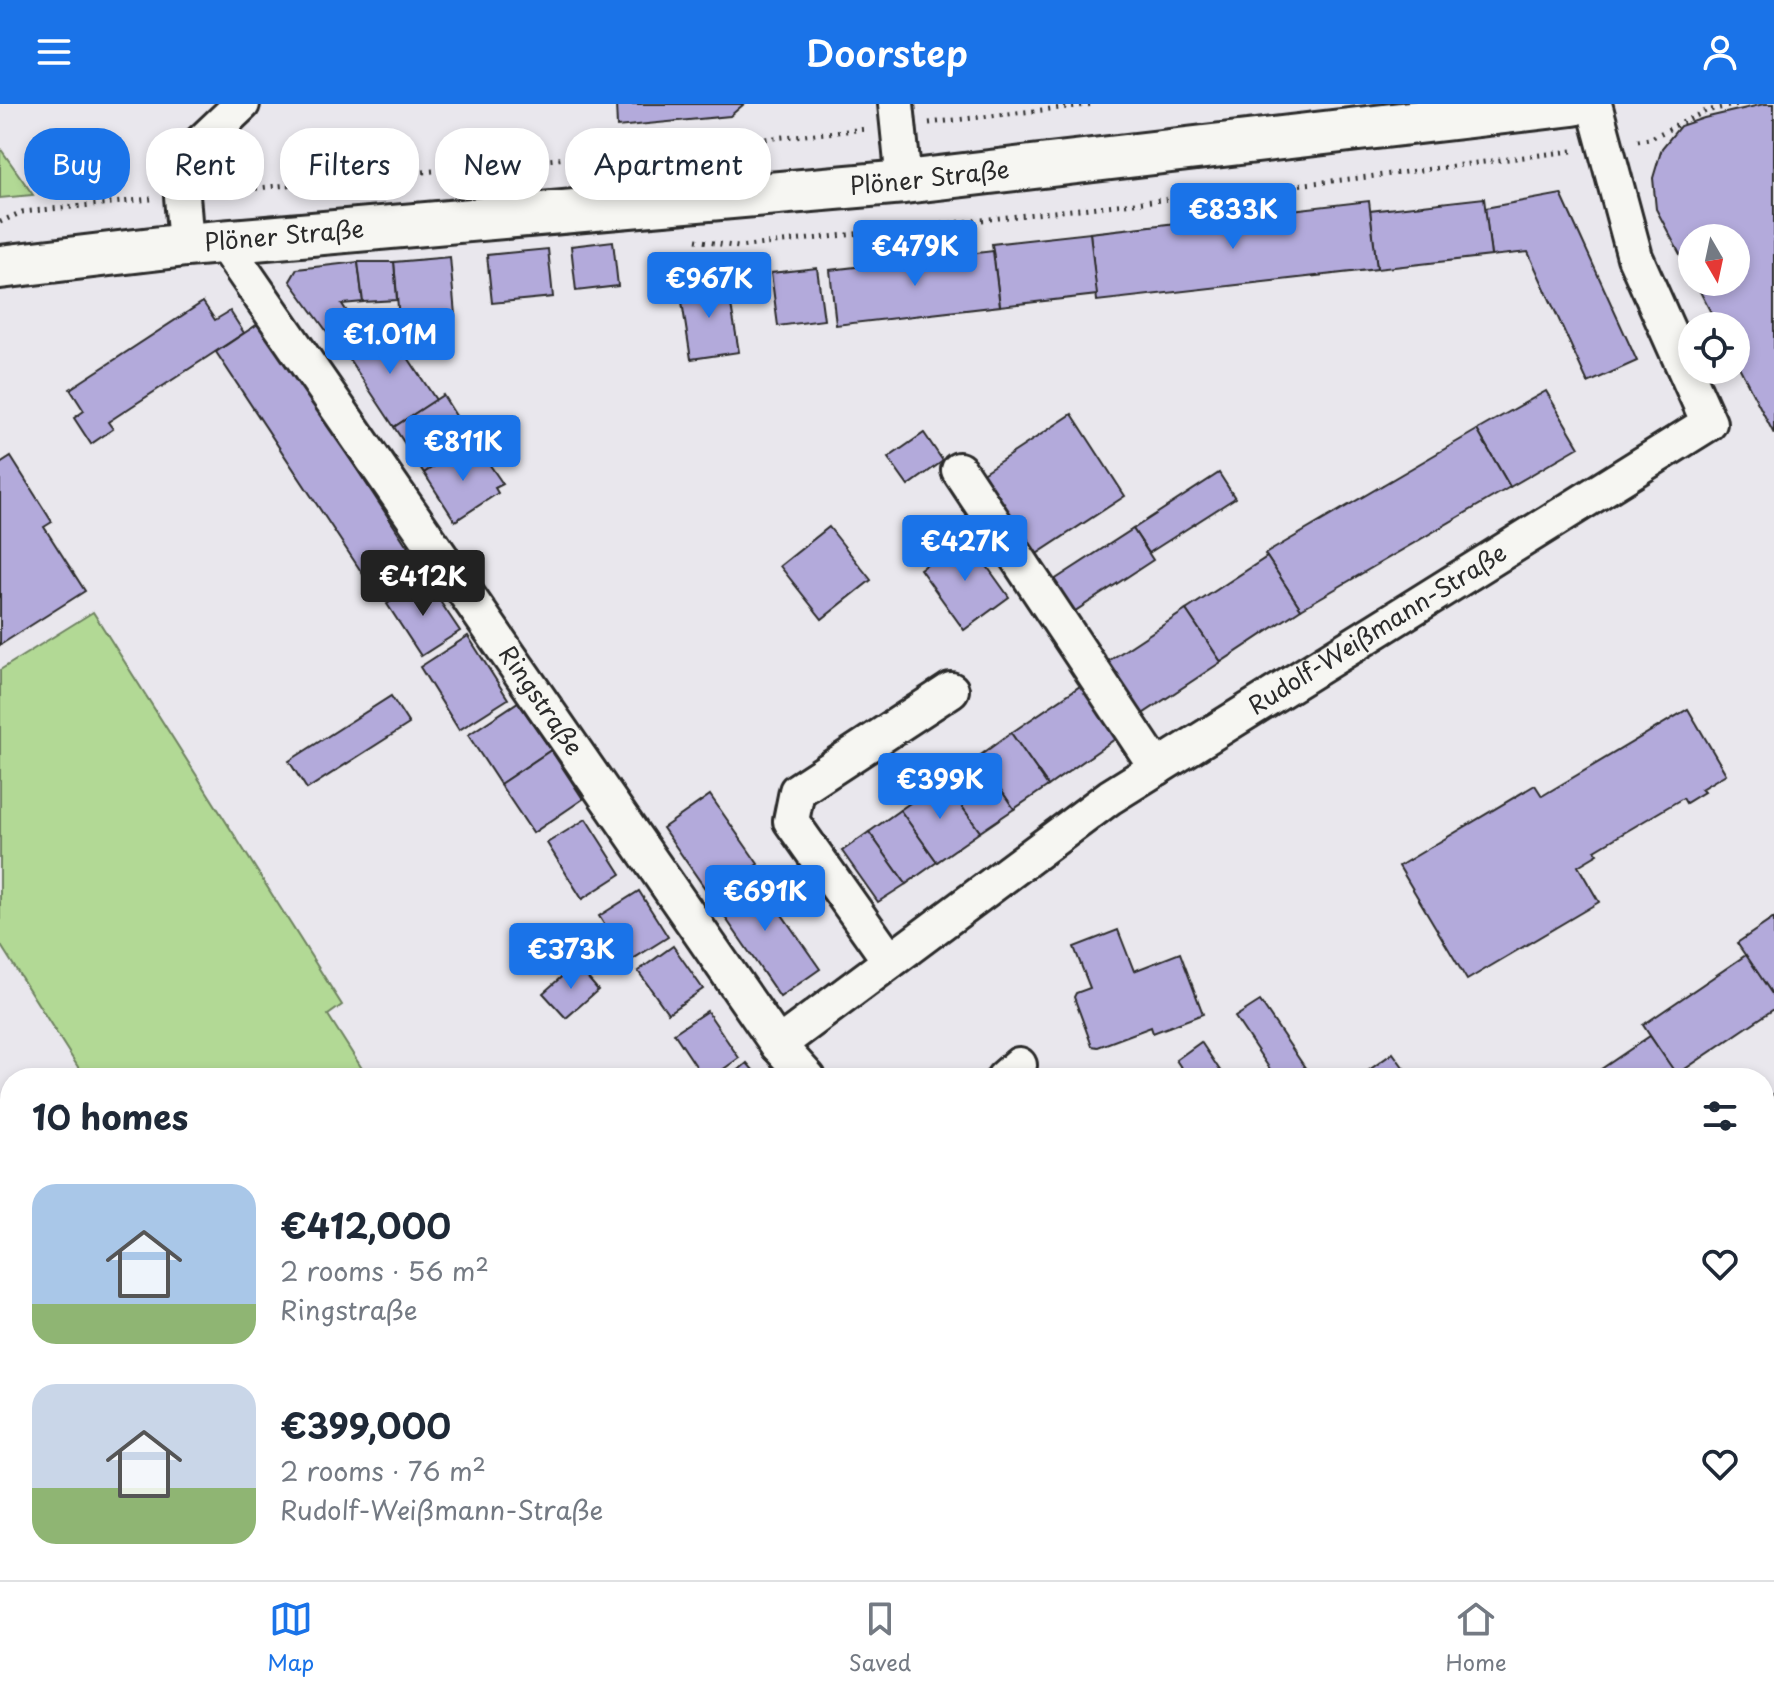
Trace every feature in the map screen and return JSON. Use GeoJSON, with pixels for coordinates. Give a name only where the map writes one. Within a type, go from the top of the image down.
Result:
{"type":"FeatureCollection","features":[{"type":"Feature","properties":{"kind":"main road","name":"Plöner Straße"},"geometry":{"type":"LineString","coordinates":[[0,267],[204,244],[904,182],[1573,104]]}},
{"type":"Feature","properties":{"kind":"street"},"geometry":{"type":"LineString","coordinates":[[217,128],[242,104]]}},
{"type":"Feature","properties":{"kind":"street","name":"Rudolf-Weißmann-Straße"},"geometry":{"type":"LineString","coordinates":[[778,1045],[1110,797],[1709,423],[1635,257],[1594,104]]}},
{"type":"Feature","properties":{"kind":"street"},"geometry":{"type":"LineString","coordinates":[[897,115],[904,182]]}},
{"type":"Feature","properties":{"kind":"street"},"geometry":{"type":"LineString","coordinates":[[184,200],[204,244]]}},
{"type":"Feature","properties":{"kind":"street","name":"Ringstraße"},"geometry":{"type":"LineString","coordinates":[[204,244],[778,1045],[799,1068]]}},
{"type":"Feature","properties":{"kind":"street"},"geometry":{"type":"LineString","coordinates":[[959,470],[1157,768]]}},
{"type":"Feature","properties":{"kind":"street"},"geometry":{"type":"LineString","coordinates":[[890,961],[791,821],[797,791],[951,690]]}},
{"type":"Feature","properties":{"kind":"path"},"geometry":{"type":"LineString","coordinates":[[264,187],[897,115],[1095,104]]}},
{"type":"Feature","properties":{"kind":"path"},"geometry":{"type":"LineString","coordinates":[[0,222],[22,212],[146,200]]}},
{"type":"Feature","properties":{"kind":"green space"},"geometry":{"type":"Polygon","coordinates":[[[0,148],[24,182],[24,196],[0,198],[0,148]]]}},
{"type":"Feature","properties":{"kind":"green space"},"geometry":{"type":"Polygon","coordinates":[[[93,612],[342,1005],[328,1015],[362,1068],[79,1068],[0,944],[0,670],[93,612]]]}},
{"type":"Feature","properties":{"kind":"building"},"geometry":{"type":"Polygon","coordinates":[[[616,104],[744,104],[730,116],[617,127],[616,104]]]}},
{"type":"Feature","properties":{"kind":"building"},"geometry":{"type":"Polygon","coordinates":[[[1774,104],[1774,434],[1748,384],[1750,312],[1711,312],[1702,296],[1750,296],[1750,224],[1678,224],[1678,251],[1656,209],[1653,178],[1662,148],[1680,126],[1774,104]]]}},
{"type":"Feature","properties":{"kind":"building"},"geometry":{"type":"Polygon","coordinates":[[[1561,194],[1637,361],[1588,383],[1528,252],[1491,256],[1485,208],[1561,194]]]}},
{"type":"Feature","properties":{"kind":"building"},"geometry":{"type":"Polygon","coordinates":[[[1484,198],[1491,256],[1377,269],[1370,211],[1484,198]]]}},
{"type":"Feature","properties":{"kind":"building"},"geometry":{"type":"Polygon","coordinates":[[[1369,201],[1377,269],[1097,301],[1090,233],[1369,201]]]}},
{"type":"Feature","properties":{"kind":"building"},"geometry":{"type":"Polygon","coordinates":[[[1090,233],[1097,295],[1000,306],[992,244],[1090,233]]]}},
{"type":"Feature","properties":{"kind":"building"},"geometry":{"type":"Polygon","coordinates":[[[613,241],[618,286],[576,291],[571,246],[613,241]]]}},
{"type":"Feature","properties":{"kind":"building"},"geometry":{"type":"Polygon","coordinates":[[[548,249],[553,297],[492,303],[487,255],[548,249]]]}},
{"type":"Feature","properties":{"kind":"building"},"geometry":{"type":"Polygon","coordinates":[[[993,251],[1000,306],[836,325],[830,270],[993,251]]]}},
{"type":"Feature","properties":{"kind":"building"},"geometry":{"type":"Polygon","coordinates":[[[450,257],[455,315],[399,319],[394,262],[450,257]]]}},
{"type":"Feature","properties":{"kind":"building"},"geometry":{"type":"Polygon","coordinates":[[[358,262],[363,302],[342,304],[359,330],[336,344],[290,281],[297,269],[358,262]]]}},
{"type":"Feature","properties":{"kind":"building"},"geometry":{"type":"Polygon","coordinates":[[[358,262],[394,262],[397,300],[363,302],[358,262]]]}},
{"type":"Feature","properties":{"kind":"building"},"geometry":{"type":"Polygon","coordinates":[[[817,268],[824,320],[778,326],[771,273],[817,268]]]}},
{"type":"Feature","properties":{"kind":"building"},"geometry":{"type":"Polygon","coordinates":[[[727,281],[739,352],[691,359],[680,289],[727,281]]]}},
{"type":"Feature","properties":{"kind":"building"},"geometry":{"type":"Polygon","coordinates":[[[203,302],[215,320],[230,311],[244,333],[108,422],[113,429],[91,444],[74,418],[84,411],[70,389],[203,302]]]}},
{"type":"Feature","properties":{"kind":"building"},"geometry":{"type":"Polygon","coordinates":[[[261,322],[422,569],[378,597],[216,352],[261,322]]]}},
{"type":"Feature","properties":{"kind":"building"},"geometry":{"type":"Polygon","coordinates":[[[387,326],[436,400],[394,427],[345,353],[387,326]]]}},
{"type":"Feature","properties":{"kind":"building"},"geometry":{"type":"Polygon","coordinates":[[[1546,391],[1579,447],[1510,487],[1477,430],[1546,391]]]}},
{"type":"Feature","properties":{"kind":"building"},"geometry":{"type":"Polygon","coordinates":[[[443,395],[458,419],[451,425],[465,446],[424,473],[394,427],[443,395]]]}},
{"type":"Feature","properties":{"kind":"building"},"geometry":{"type":"Polygon","coordinates":[[[1072,414],[1125,496],[1035,555],[981,474],[1072,414]]]}},
{"type":"Feature","properties":{"kind":"building"},"geometry":{"type":"Polygon","coordinates":[[[1477,430],[1510,487],[1301,609],[1265,554],[1477,430]]]}},
{"type":"Feature","properties":{"kind":"building"},"geometry":{"type":"Polygon","coordinates":[[[924,433],[943,461],[908,486],[888,458],[924,433]]]}},
{"type":"Feature","properties":{"kind":"building"},"geometry":{"type":"Polygon","coordinates":[[[465,446],[476,464],[485,458],[503,484],[495,488],[498,493],[455,521],[424,473],[465,446]]]}},
{"type":"Feature","properties":{"kind":"building"},"geometry":{"type":"Polygon","coordinates":[[[11,457],[52,522],[44,527],[85,591],[0,645],[0,464],[11,457]]]}},
{"type":"Feature","properties":{"kind":"building"},"geometry":{"type":"Polygon","coordinates":[[[1219,473],[1235,498],[1149,553],[1133,529],[1219,473]]]}},
{"type":"Feature","properties":{"kind":"building"},"geometry":{"type":"Polygon","coordinates":[[[829,527],[871,580],[822,619],[780,566],[829,527]]]}},
{"type":"Feature","properties":{"kind":"building"},"geometry":{"type":"Polygon","coordinates":[[[1133,529],[1153,560],[1069,615],[1048,584],[1133,529]]]}},
{"type":"Feature","properties":{"kind":"building"},"geometry":{"type":"Polygon","coordinates":[[[966,537],[1009,597],[964,630],[920,569],[966,537]]]}},
{"type":"Feature","properties":{"kind":"building"},"geometry":{"type":"Polygon","coordinates":[[[1267,557],[1301,609],[1221,662],[1186,610],[1267,557]]]}},
{"type":"Feature","properties":{"kind":"building"},"geometry":{"type":"Polygon","coordinates":[[[425,579],[460,631],[421,656],[387,604],[425,579]]]}},
{"type":"Feature","properties":{"kind":"building"},"geometry":{"type":"Polygon","coordinates":[[[1186,610],[1221,662],[1138,717],[1104,664],[1186,610]]]}},
{"type":"Feature","properties":{"kind":"building"},"geometry":{"type":"Polygon","coordinates":[[[468,636],[508,699],[459,730],[420,667],[468,636]]]}},
{"type":"Feature","properties":{"kind":"building"},"geometry":{"type":"Polygon","coordinates":[[[1089,680],[1125,732],[1048,786],[1011,733],[1089,680]]]}},
{"type":"Feature","properties":{"kind":"building"},"geometry":{"type":"Polygon","coordinates":[[[391,696],[409,724],[307,789],[289,761],[391,696]]]}},
{"type":"Feature","properties":{"kind":"building"},"geometry":{"type":"Polygon","coordinates":[[[518,702],[551,750],[500,784],[468,735],[518,702]]]}},
{"type":"Feature","properties":{"kind":"building"},"geometry":{"type":"Polygon","coordinates":[[[1688,709],[1726,774],[1701,789],[1704,792],[1686,803],[1683,798],[1595,850],[1598,854],[1578,866],[1599,902],[1467,980],[1399,866],[1535,785],[1542,796],[1688,709]]]}},
{"type":"Feature","properties":{"kind":"building"},"geometry":{"type":"Polygon","coordinates":[[[1011,733],[1048,786],[1014,809],[978,757],[1011,733]]]}},
{"type":"Feature","properties":{"kind":"building"},"geometry":{"type":"Polygon","coordinates":[[[551,750],[583,799],[533,833],[500,784],[551,750]]]}},
{"type":"Feature","properties":{"kind":"building"},"geometry":{"type":"Polygon","coordinates":[[[978,757],[1014,809],[980,832],[943,780],[978,757]]]}},
{"type":"Feature","properties":{"kind":"building"},"geometry":{"type":"Polygon","coordinates":[[[943,780],[980,832],[937,862],[900,810],[943,780]]]}},
{"type":"Feature","properties":{"kind":"building"},"geometry":{"type":"Polygon","coordinates":[[[710,795],[758,864],[711,897],[663,828],[710,795]]]}},
{"type":"Feature","properties":{"kind":"building"},"geometry":{"type":"Polygon","coordinates":[[[900,810],[937,862],[906,884],[869,832],[900,810]]]}},
{"type":"Feature","properties":{"kind":"building"},"geometry":{"type":"Polygon","coordinates":[[[586,819],[621,874],[582,899],[547,843],[586,819]]]}},
{"type":"Feature","properties":{"kind":"building"},"geometry":{"type":"Polygon","coordinates":[[[869,832],[906,884],[878,902],[842,851],[869,832]]]}},
{"type":"Feature","properties":{"kind":"building"},"geometry":{"type":"Polygon","coordinates":[[[750,869],[820,969],[780,997],[711,897],[750,869]]]}},
{"type":"Feature","properties":{"kind":"building"},"geometry":{"type":"Polygon","coordinates":[[[639,891],[668,937],[628,962],[599,916],[639,891]]]}},
{"type":"Feature","properties":{"kind":"building"},"geometry":{"type":"Polygon","coordinates":[[[1774,918],[1774,997],[1737,943],[1774,918]]]}},
{"type":"Feature","properties":{"kind":"building"},"geometry":{"type":"Polygon","coordinates":[[[1118,930],[1134,971],[1180,953],[1203,1014],[1153,1033],[1151,1027],[1098,1047],[1092,1046],[1074,997],[1076,993],[1090,988],[1074,947],[1118,930]]]}},
{"type":"Feature","properties":{"kind":"building"},"geometry":{"type":"Polygon","coordinates":[[[673,946],[703,989],[668,1013],[638,971],[673,946]]]}},
{"type":"Feature","properties":{"kind":"building"},"geometry":{"type":"Polygon","coordinates":[[[1746,955],[1774,997],[1774,1009],[1686,1068],[1671,1068],[1643,1025],[1746,955]]]}},
{"type":"Feature","properties":{"kind":"building"},"geometry":{"type":"Polygon","coordinates":[[[576,964],[598,990],[566,1018],[543,993],[576,964]]]}},
{"type":"Feature","properties":{"kind":"building"},"geometry":{"type":"Polygon","coordinates":[[[1260,1001],[1305,1068],[1269,1068],[1235,1017],[1260,1001]]]}},
{"type":"Feature","properties":{"kind":"building"},"geometry":{"type":"Polygon","coordinates":[[[707,1011],[739,1058],[725,1068],[697,1068],[674,1033],[707,1011]]]}},
{"type":"Feature","properties":{"kind":"building"},"geometry":{"type":"Polygon","coordinates":[[[1650,1036],[1672,1068],[1603,1068],[1650,1036]]]}},
{"type":"Feature","properties":{"kind":"building"},"geometry":{"type":"Polygon","coordinates":[[[1201,1042],[1218,1068],[1181,1068],[1176,1060],[1201,1042]]]}},
{"type":"Feature","properties":{"kind":"building"},"geometry":{"type":"Polygon","coordinates":[[[1393,1053],[1404,1068],[1372,1068],[1393,1053]]]}}]}
